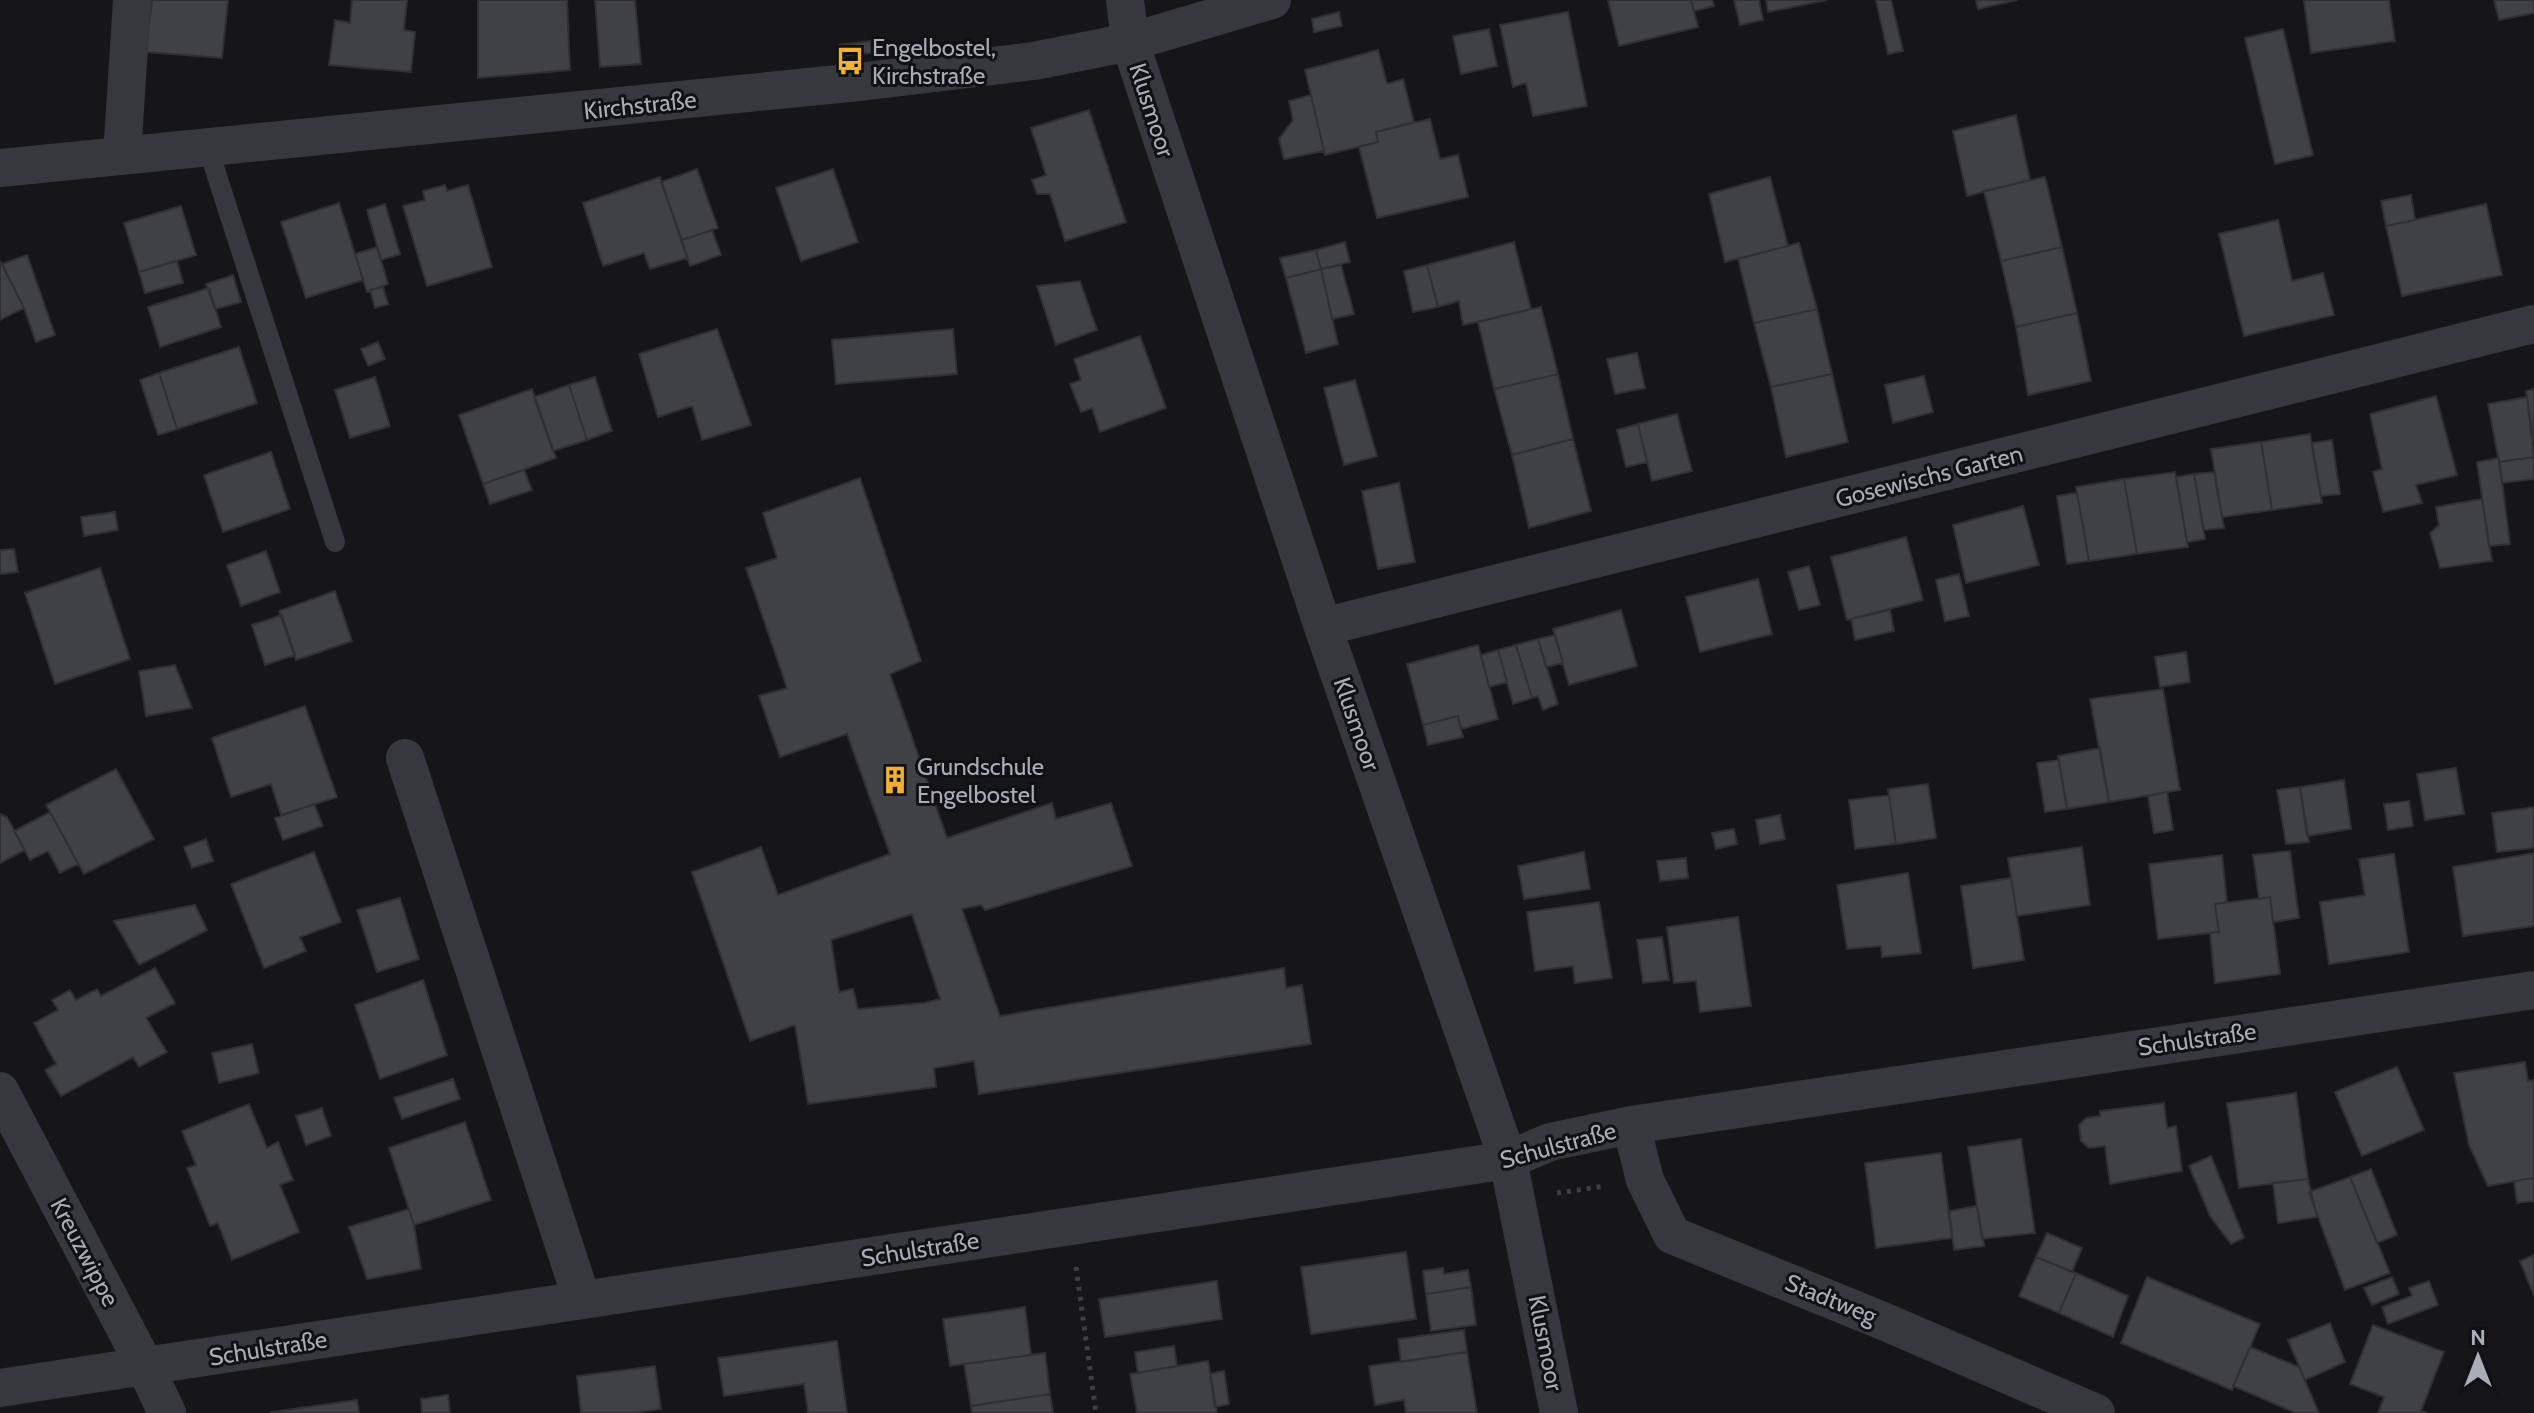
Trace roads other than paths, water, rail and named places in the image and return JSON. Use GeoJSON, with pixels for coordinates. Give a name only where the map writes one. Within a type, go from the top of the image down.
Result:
{"type":"FeatureCollection","features":[{"type":"Feature","properties":{"kind":"street"},"geometry":{"type":"LineString","coordinates":[[122,156],[132,0]]}},
{"type":"Feature","properties":{"kind":"street","name":"Klusmoor"},"geometry":{"type":"LineString","coordinates":[[1125,0],[1130,42],[1323,627],[1508,1160],[1559,1413]]}},
{"type":"Feature","properties":{"kind":"street","name":"Kirchstraße"},"geometry":{"type":"LineString","coordinates":[[0,168],[859,82],[1034,61],[1130,42],[1272,0]]}},
{"type":"Feature","properties":{"kind":"street","name":"Gosewischs Garten"},"geometry":{"type":"LineString","coordinates":[[1323,627],[2534,324]]}},
{"type":"Feature","properties":{"kind":"street"},"geometry":{"type":"LineString","coordinates":[[405,758],[582,1300]]}},
{"type":"Feature","properties":{"kind":"street","name":"Schulstraße"},"geometry":{"type":"LineString","coordinates":[[0,1388],[1508,1160],[1550,1142],[1631,1125],[2532,996]]}},
{"type":"Feature","properties":{"kind":"street","name":"Kreuzwippe"},"geometry":{"type":"LineString","coordinates":[[0,1091],[167,1413]]}},
{"type":"Feature","properties":{"kind":"street","name":"Stadtweg"},"geometry":{"type":"LineString","coordinates":[[1631,1125],[1645,1180],[1672,1235],[2096,1413]]}},
{"type":"Feature","properties":{"kind":"lane"},"geometry":{"type":"LineString","coordinates":[[208,148],[335,542]]}},
{"type":"Feature","properties":{"kind":"place","name":"Engelbostel, Kirchstraße"},"geometry":{"type":"Point","coordinates":[850,61]}},
{"type":"Feature","properties":{"kind":"place","name":"Grundschule Engelbostel"},"geometry":{"type":"Point","coordinates":[895,780]}}]}
